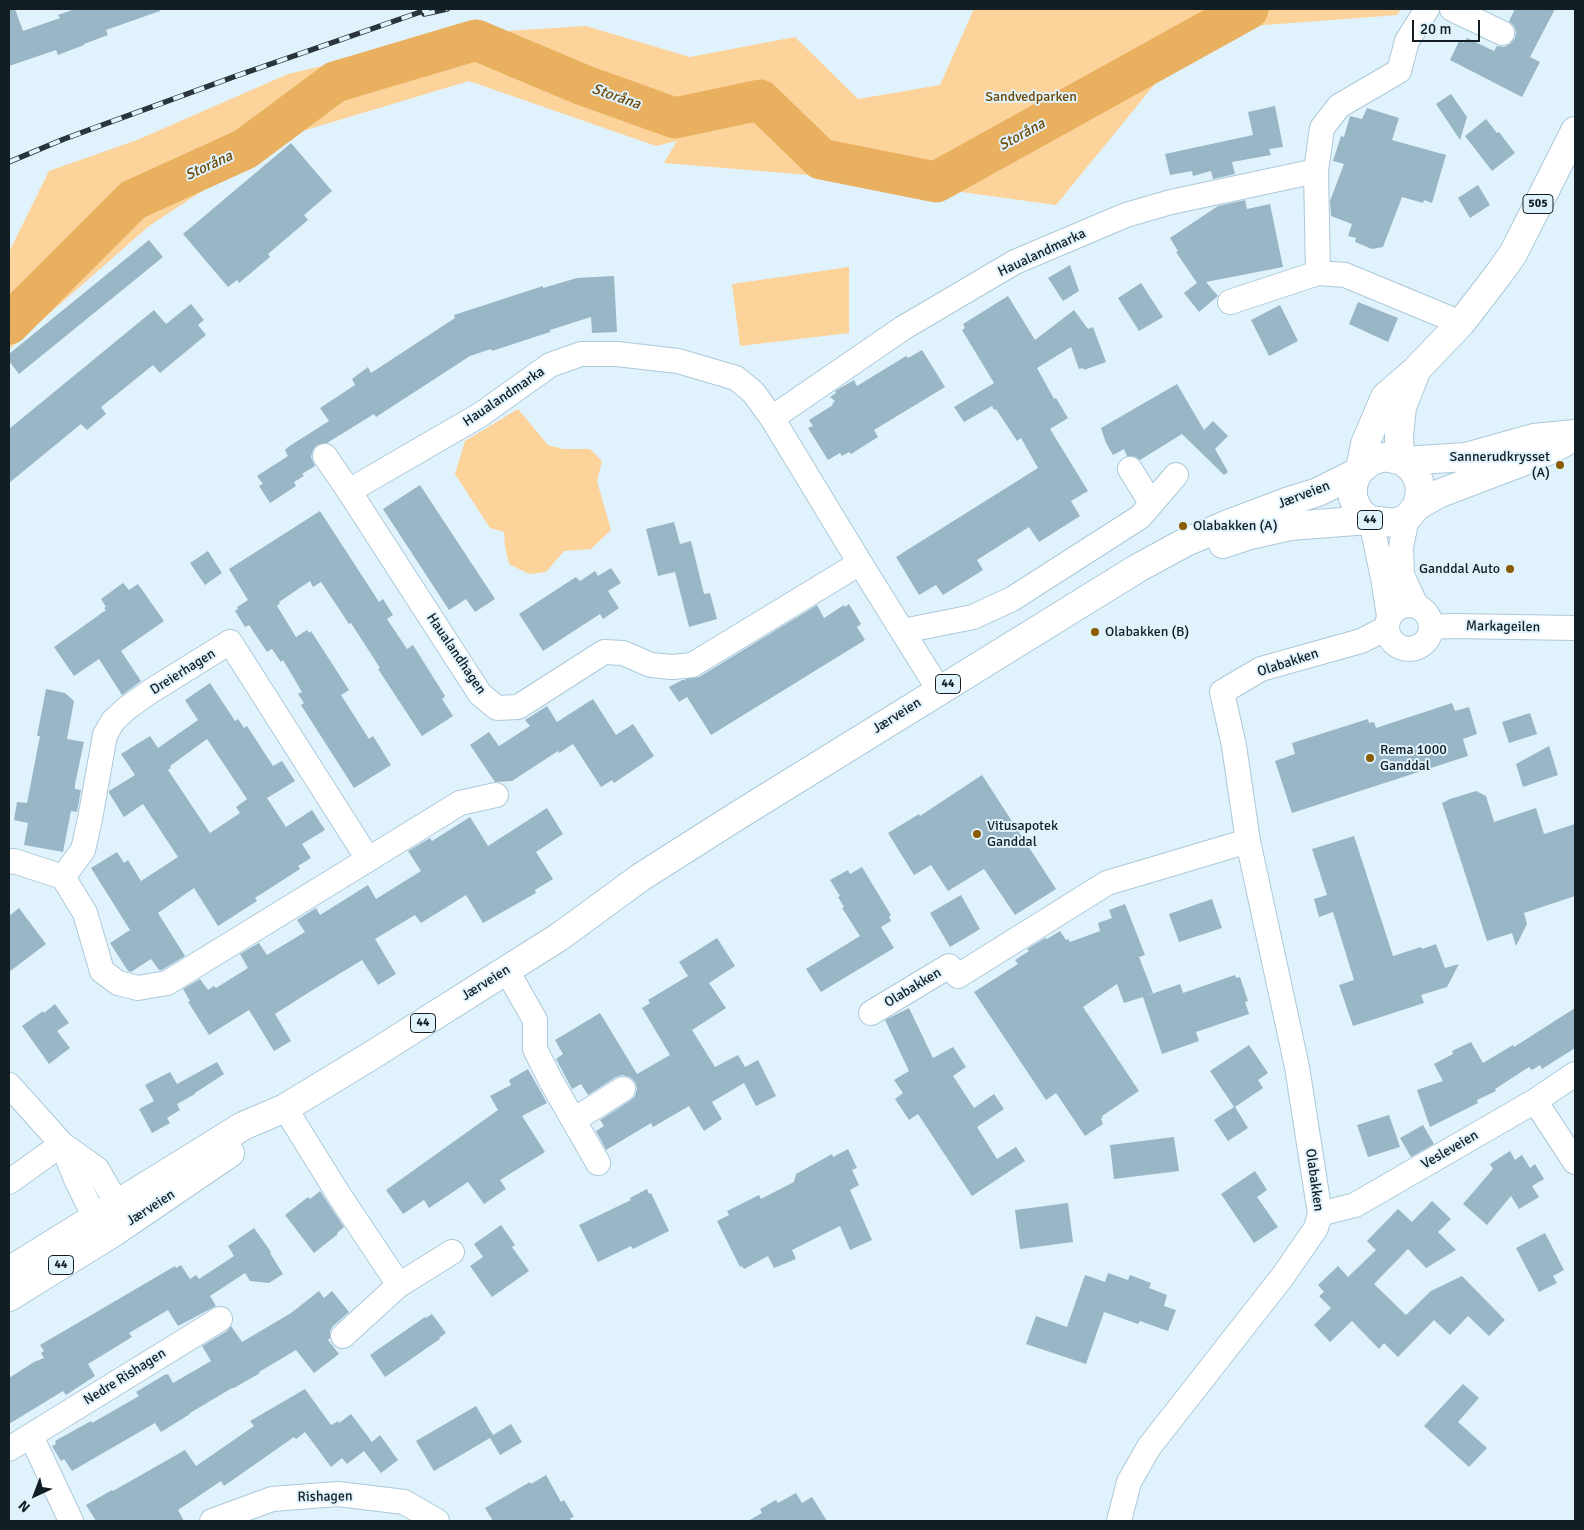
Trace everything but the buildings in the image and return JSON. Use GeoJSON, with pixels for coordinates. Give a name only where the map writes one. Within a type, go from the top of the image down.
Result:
{"type":"FeatureCollection","features":[{"type":"Feature","properties":{"kind":"main road","name":"505"},"geometry":{"type":"LineString","coordinates":[[1359,471],[1365,444],[1385,397],[1416,370],[1461,323],[1498,275],[1512,254],[1575,131]]}},
{"type":"Feature","properties":{"kind":"main road","name":"505"},"geometry":{"type":"LineString","coordinates":[[1401,460],[1399,436],[1402,407],[1416,370]]}},
{"type":"Feature","properties":{"kind":"main road","name":"44"},"geometry":{"type":"LineString","coordinates":[[1575,435],[1538,456],[1438,494],[1396,524],[1370,520],[1359,511],[1353,498],[1353,485],[1359,471],[1371,460],[1385,457],[1401,460],[1466,458],[1534,438],[1575,435]]}},
{"type":"Feature","properties":{"kind":"main road"},"geometry":{"type":"LineString","coordinates":[[1401,460],[1413,470],[1419,480],[1420,493],[1412,512]]}},
{"type":"Feature","properties":{"kind":"main road","name":"Jærveien"},"geometry":{"type":"LineString","coordinates":[[9,1271],[108,1218],[194,1179],[253,1137],[285,1108],[507,971],[559,937],[649,872],[1138,568],[1184,543],[1228,524],[1318,492],[1359,471]]}},
{"type":"Feature","properties":{"kind":"main road","name":"Jærveien"},"geometry":{"type":"LineString","coordinates":[[559,937],[650,888],[1051,639],[1196,557],[1223,544],[1250,535],[1290,526],[1370,520]]}},
{"type":"Feature","properties":{"kind":"main road","name":"Jærveien"},"geometry":{"type":"LineString","coordinates":[[9,1297],[108,1218]]}},
{"type":"Feature","properties":{"kind":"street"},"geometry":{"type":"LineString","coordinates":[[1318,273],[1316,171],[1322,128],[1339,106],[1400,72],[1407,41],[1426,9]]}},
{"type":"Feature","properties":{"kind":"street"},"geometry":{"type":"LineString","coordinates":[[1452,9],[1502,33]]}},
{"type":"Feature","properties":{"kind":"street","name":"Haualandmarka"},"geometry":{"type":"LineString","coordinates":[[772,418],[903,328],[1015,262],[1126,215],[1171,202],[1316,171]]}},
{"type":"Feature","properties":{"kind":"street"},"geometry":{"type":"LineString","coordinates":[[1230,302],[1318,273],[1345,275],[1461,323]]}},
{"type":"Feature","properties":{"kind":"street","name":"Haualandmarka"},"geometry":{"type":"LineString","coordinates":[[349,491],[480,416],[550,365],[581,354],[617,354],[678,361],[736,378],[753,392],[772,418],[939,690]]}},
{"type":"Feature","properties":{"kind":"street","name":"Haualandhagen"},"geometry":{"type":"LineString","coordinates":[[325,456],[480,694],[497,708],[518,706],[604,652],[622,654],[651,665],[672,667],[692,665],[860,563]]}},
{"type":"Feature","properties":{"kind":"street"},"geometry":{"type":"LineString","coordinates":[[1130,469],[1151,503]]}},
{"type":"Feature","properties":{"kind":"street"},"geometry":{"type":"LineString","coordinates":[[903,631],[973,617],[1012,599],[1140,517],[1176,475]]}},
{"type":"Feature","properties":{"kind":"street"},"geometry":{"type":"LineString","coordinates":[[1412,512],[1401,547],[1402,574],[1416,605]]}},
{"type":"Feature","properties":{"kind":"street"},"geometry":{"type":"LineString","coordinates":[[1370,520],[1384,578],[1388,636],[1399,646],[1410,649],[1418,648],[1429,637],[1432,627],[1427,612],[1416,605],[1408,604],[1394,610],[1388,622]]}},
{"type":"Feature","properties":{"kind":"street","name":"Olabakken"},"geometry":{"type":"LineString","coordinates":[[1119,1521],[1129,1482],[1149,1447],[1283,1276],[1316,1228],[1320,1214],[1297,1067],[1248,841],[1234,746],[1222,692],[1261,669],[1361,641],[1388,622]]}},
{"type":"Feature","properties":{"kind":"street","name":"Markageilen"},"geometry":{"type":"LineString","coordinates":[[1432,627],[1575,628]]}},
{"type":"Feature","properties":{"kind":"street","name":"Dreierhagen"},"geometry":{"type":"LineString","coordinates":[[63,877],[83,850],[105,735],[113,721],[127,708],[151,691],[230,642],[368,859]]}},
{"type":"Feature","properties":{"kind":"street"},"geometry":{"type":"LineString","coordinates":[[9,862],[14,861],[63,877],[85,913],[102,972],[118,982],[138,988],[167,983],[460,803],[496,794]]}},
{"type":"Feature","properties":{"kind":"street","name":"Olabakken"},"geometry":{"type":"LineString","coordinates":[[871,1013],[949,966],[958,976],[1107,883],[1248,841]]}},
{"type":"Feature","properties":{"kind":"street"},"geometry":{"type":"LineString","coordinates":[[507,971],[535,1020],[534,1049],[598,1164]]}},
{"type":"Feature","properties":{"kind":"street","name":"Vesleveien"},"geometry":{"type":"LineString","coordinates":[[1320,1214],[1355,1205],[1535,1101],[1575,1074]]}},
{"type":"Feature","properties":{"kind":"street"},"geometry":{"type":"LineString","coordinates":[[9,1085],[62,1144],[97,1169],[108,1218]]}},
{"type":"Feature","properties":{"kind":"street"},"geometry":{"type":"LineString","coordinates":[[574,1120],[623,1089]]}},
{"type":"Feature","properties":{"kind":"street"},"geometry":{"type":"LineString","coordinates":[[1535,1101],[1575,1162]]}},
{"type":"Feature","properties":{"kind":"street"},"geometry":{"type":"LineString","coordinates":[[285,1108],[339,1196],[399,1285]]}},
{"type":"Feature","properties":{"kind":"street"},"geometry":{"type":"LineString","coordinates":[[9,1182],[62,1144]]}},
{"type":"Feature","properties":{"kind":"street"},"geometry":{"type":"LineString","coordinates":[[343,1336],[399,1285],[452,1252]]}},
{"type":"Feature","properties":{"kind":"street","name":"Nedre Rishagen"},"geometry":{"type":"LineString","coordinates":[[9,1449],[220,1319]]}},
{"type":"Feature","properties":{"kind":"street"},"geometry":{"type":"LineString","coordinates":[[31,1436],[71,1521]]}},
{"type":"Feature","properties":{"kind":"street","name":"Rishagen"},"geometry":{"type":"LineString","coordinates":[[212,1521],[272,1500],[338,1494],[404,1502],[437,1521]]}},
{"type":"Feature","properties":{"kind":"green space","name":"Sandvedparken"},"geometry":{"type":"Polygon","coordinates":[[[974,9],[1401,9],[1397,15],[1199,30],[1056,205],[881,181],[664,163],[677,141],[656,146],[469,81],[286,136],[149,226],[9,349],[9,252],[49,171],[137,140],[288,74],[458,34],[586,26],[690,57],[795,37],[858,99],[940,85],[974,9]]]}},
{"type":"Feature","properties":{"kind":"green space"},"geometry":{"type":"Polygon","coordinates":[[[849,267],[849,333],[740,346],[732,284],[849,267]]]}},
{"type":"Feature","properties":{"kind":"green space"},"geometry":{"type":"Polygon","coordinates":[[[518,409],[548,445],[563,449],[590,449],[602,461],[597,481],[611,530],[591,549],[564,551],[546,572],[529,574],[509,564],[504,532],[490,528],[455,474],[465,441],[518,409]]]}},
{"type":"Feature","properties":{"kind":"waterway","name":"Storåna"},"geometry":{"type":"LineString","coordinates":[[9,324],[133,200],[245,149],[335,82],[476,40],[583,85],[675,118],[760,100],[821,159],[936,182],[1248,9]]}},
{"type":"Feature","properties":{"kind":"railway"},"geometry":{"type":"LineString","coordinates":[[9,162],[64,139],[236,76],[429,9]]}},
{"type":"Feature","properties":{"kind":"railway"},"geometry":{"type":"LineString","coordinates":[[424,14],[447,9]]}},
{"type":"Feature","properties":{"kind":"place","name":"Sannerudkrysset (A)"},"geometry":{"type":"Point","coordinates":[1560,465]}},
{"type":"Feature","properties":{"kind":"place","name":"Olabakken (A)"},"geometry":{"type":"Point","coordinates":[1183,526]}},
{"type":"Feature","properties":{"kind":"place","name":"Ganddal Auto"},"geometry":{"type":"Point","coordinates":[1510,569]}},
{"type":"Feature","properties":{"kind":"place","name":"Olabakken (B)"},"geometry":{"type":"Point","coordinates":[1095,632]}},
{"type":"Feature","properties":{"kind":"place","name":"Rema 1000 Ganddal"},"geometry":{"type":"Point","coordinates":[1370,758]}},
{"type":"Feature","properties":{"kind":"place","name":"Vitusapotek Ganddal"},"geometry":{"type":"Point","coordinates":[977,834]}}]}
